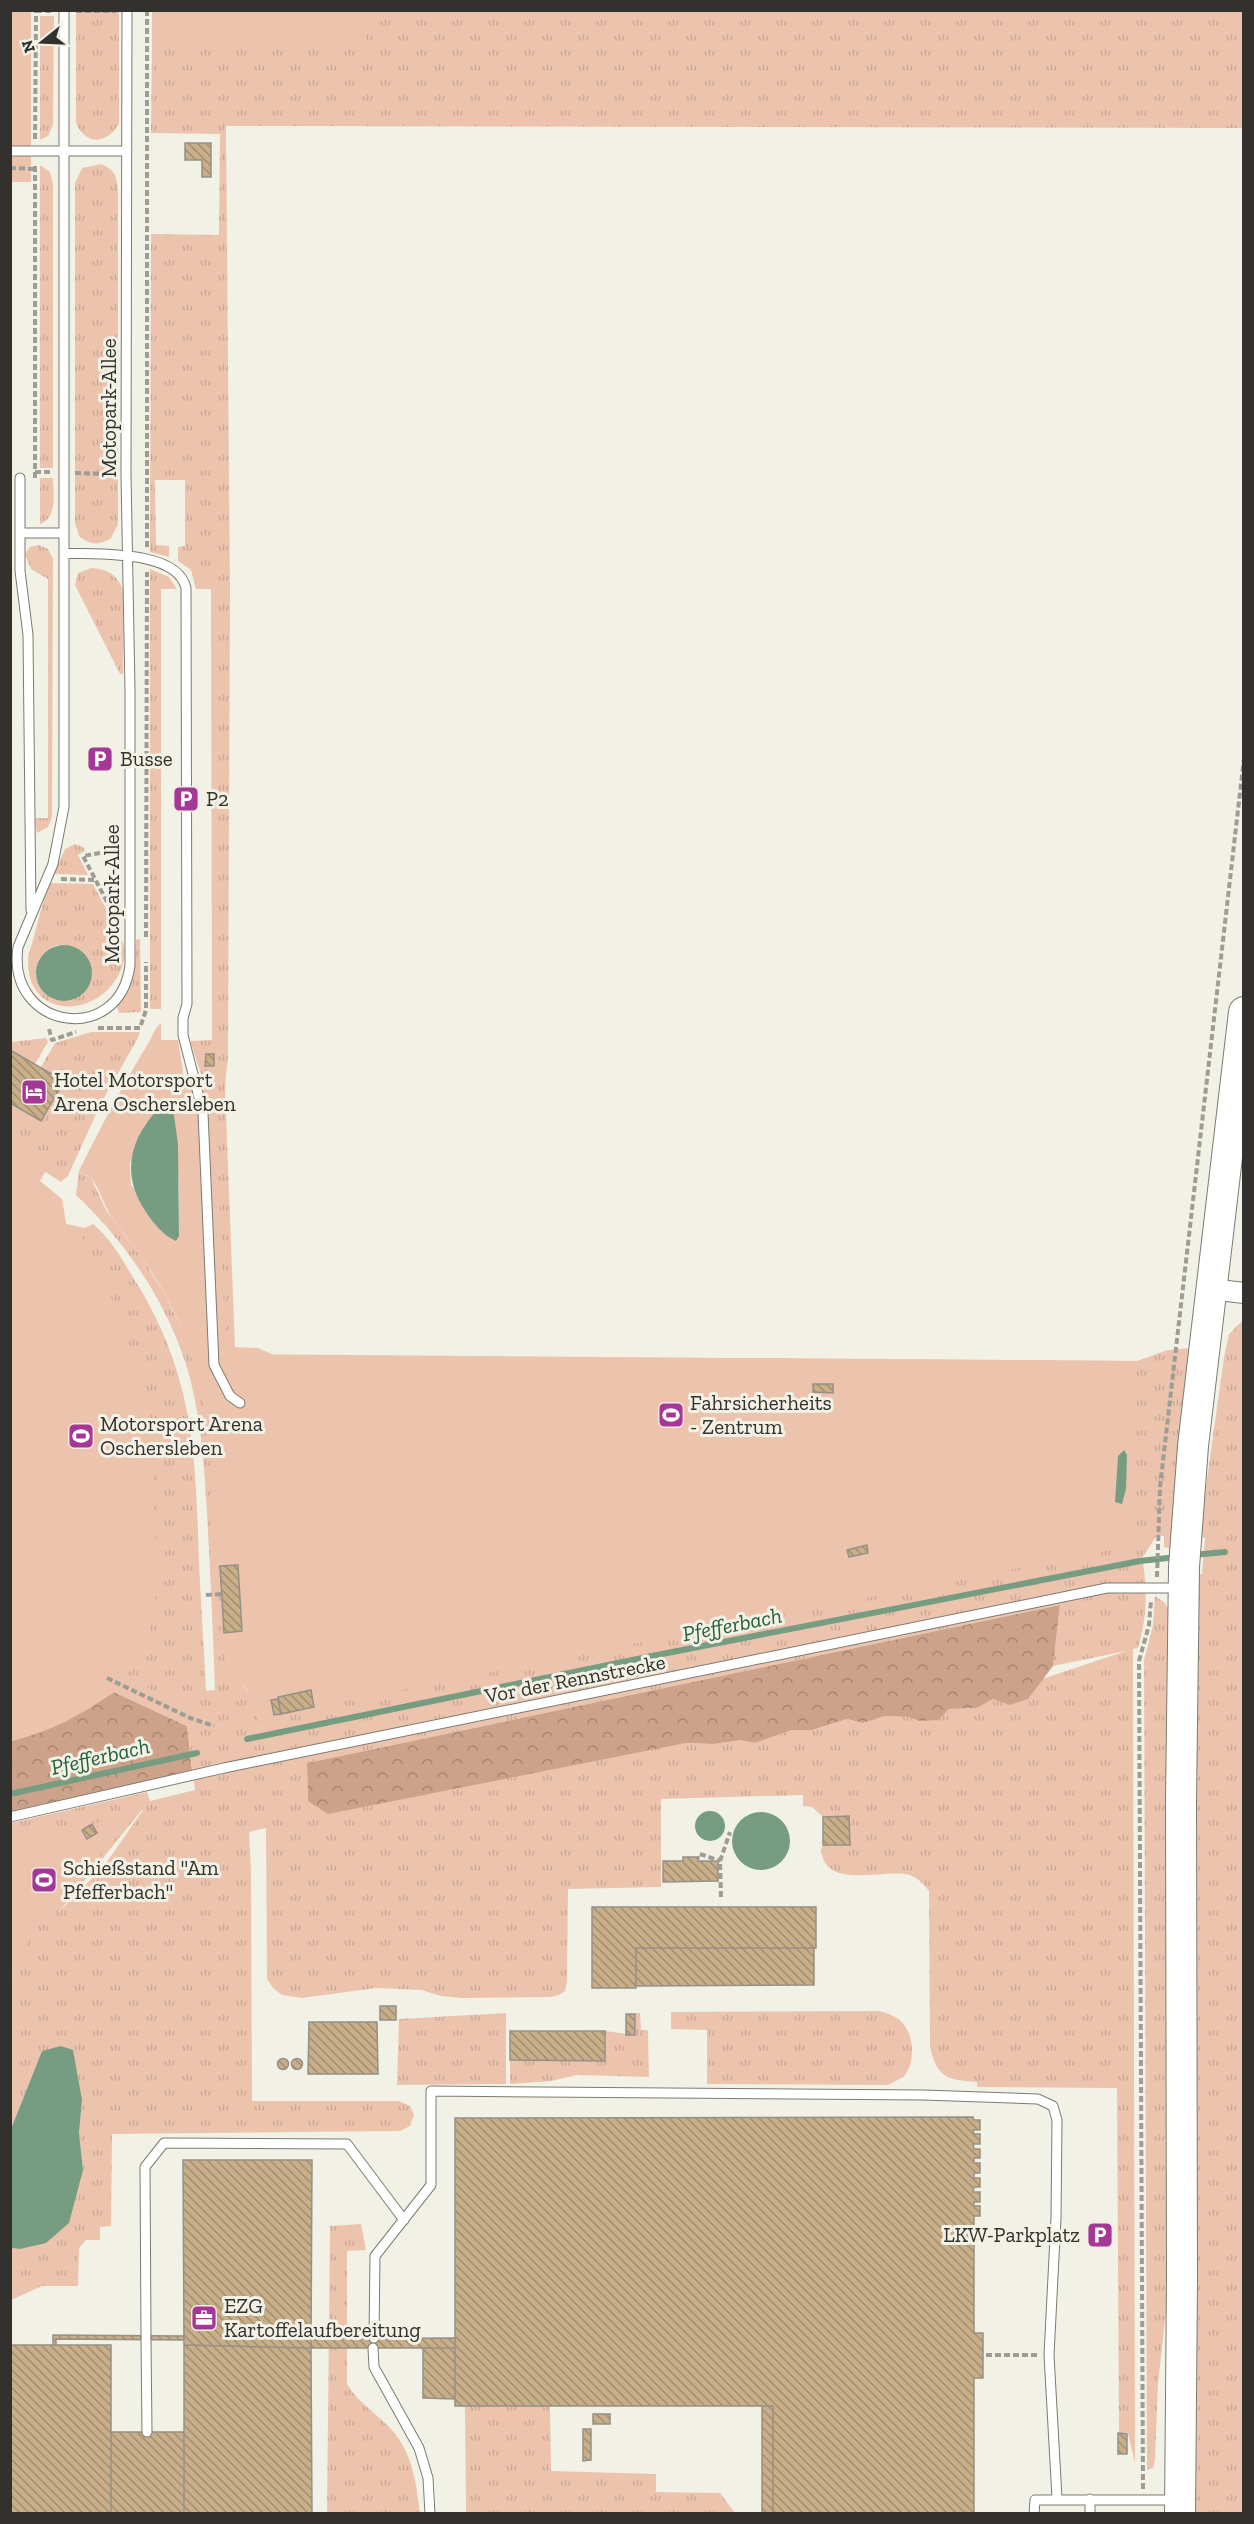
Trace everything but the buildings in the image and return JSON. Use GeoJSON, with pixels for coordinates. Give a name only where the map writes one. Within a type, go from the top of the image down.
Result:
{"type":"FeatureCollection","features":[{"type":"Feature","properties":{"kind":"main road"},"geometry":{"type":"LineString","coordinates":[[1180,2506],[1175,1575],[1172,1539],[1211,1289],[1244,1012]]}},
{"type":"Feature","properties":{"kind":"street"},"geometry":{"type":"LineString","coordinates":[[1211,1289],[1244,1293]]}},
{"type":"Feature","properties":{"kind":"lane","name":"Motopark-Allee"},"geometry":{"type":"LineString","coordinates":[[64,11],[64,807],[53,864],[18,947],[17,972],[30,1000],[44,1011],[61,1018],[76,1020],[91,1017],[114,1002],[129,975],[130,658],[126,474],[127,11]]}},
{"type":"Feature","properties":{"kind":"lane"},"geometry":{"type":"LineString","coordinates":[[10,151],[127,151]]}},
{"type":"Feature","properties":{"kind":"lane"},"geometry":{"type":"LineString","coordinates":[[20,478],[20,571],[28,635],[31,914]]}},
{"type":"Feature","properties":{"kind":"lane"},"geometry":{"type":"LineString","coordinates":[[20,533],[64,533]]}},
{"type":"Feature","properties":{"kind":"lane"},"geometry":{"type":"LineString","coordinates":[[64,553],[127,557],[158,562],[175,569],[181,575],[186,588],[187,1004],[183,1017],[183,1035],[203,1113],[214,1365],[230,1396],[240,1403]]}},
{"type":"Feature","properties":{"kind":"lane","name":"Vor der Rennstrecke"},"geometry":{"type":"LineString","coordinates":[[10,1817],[224,1768],[1096,1591],[1152,1587],[1175,1575]]}},
{"type":"Feature","properties":{"kind":"lane"},"geometry":{"type":"LineString","coordinates":[[430,2514],[429,2478],[419,2448],[374,2367],[374,2343],[375,2256],[431,2186],[431,2091],[923,2095],[1038,2099],[1053,2106],[1057,2120],[1056,2218],[1049,2355],[1057,2498]]}},
{"type":"Feature","properties":{"kind":"lane"},"geometry":{"type":"LineString","coordinates":[[147,2432],[145,2167],[164,2143],[346,2144],[404,2220]]}},
{"type":"Feature","properties":{"kind":"lane"},"geometry":{"type":"LineString","coordinates":[[1034,2514],[1035,2500],[1057,2498],[1144,2500],[1180,2506]]}},
{"type":"Feature","properties":{"kind":"lane"},"geometry":{"type":"LineString","coordinates":[[1090,2499],[1090,2514]]}},
{"type":"Feature","properties":{"kind":"path"},"geometry":{"type":"LineString","coordinates":[[35,482],[36,11],[147,12]]}},
{"type":"Feature","properties":{"kind":"path"},"geometry":{"type":"LineString","coordinates":[[10,168],[35,169]]}},
{"type":"Feature","properties":{"kind":"path"},"geometry":{"type":"LineString","coordinates":[[35,472],[147,474]]}},
{"type":"Feature","properties":{"kind":"path"},"geometry":{"type":"LineString","coordinates":[[1175,1575],[1162,1463],[1244,758]]}},
{"type":"Feature","properties":{"kind":"path"},"geometry":{"type":"LineString","coordinates":[[100,853],[84,856],[122,932],[146,932]]}},
{"type":"Feature","properties":{"kind":"path"},"geometry":{"type":"LineString","coordinates":[[1144,2500],[1139,1661],[1149,1625],[1152,1587]]}},
{"type":"Feature","properties":{"kind":"path"},"geometry":{"type":"LineString","coordinates":[[206,1595],[222,1594]]}},
{"type":"Feature","properties":{"kind":"path"},"geometry":{"type":"LineString","coordinates":[[106,1678],[190,1718],[214,1726]]}},
{"type":"Feature","properties":{"kind":"path"},"geometry":{"type":"LineString","coordinates":[[721,1897],[720,1861],[730,1832]]}},
{"type":"Feature","properties":{"kind":"path"},"geometry":{"type":"LineString","coordinates":[[700,1854],[720,1861]]}},
{"type":"Feature","properties":{"kind":"path"},"geometry":{"type":"LineString","coordinates":[[987,2355],[1049,2355]]}},
{"type":"Feature","properties":{"kind":"green space"},"geometry":{"type":"Polygon","coordinates":[[[365,10],[1243,11],[1243,128],[226,126],[230,592],[228,1056],[225,1088],[235,1347],[258,1348],[274,1355],[1137,1361],[1168,1350],[1190,1348],[1170,1548],[1164,1547],[1164,1536],[1157,1535],[1142,1558],[1146,1592],[1145,1614],[1138,1648],[1133,1649],[1135,2463],[1128,2433],[1119,2433],[1117,2088],[977,2087],[977,2082],[958,2080],[945,2075],[936,2064],[930,2046],[929,1891],[919,1880],[906,1874],[854,1875],[842,1874],[831,1869],[824,1861],[821,1848],[823,1845],[850,1845],[849,1817],[823,1817],[812,1807],[803,1806],[803,1795],[661,1799],[661,1887],[568,1889],[567,1981],[565,1991],[551,1997],[461,1998],[441,1996],[421,1990],[376,1988],[302,1998],[282,1995],[267,1979],[266,1828],[249,1832],[252,2101],[399,2101],[410,2106],[414,2115],[410,2126],[400,2131],[112,2134],[111,2226],[100,2227],[100,2240],[86,2240],[79,2248],[78,2286],[42,2286],[11,2300],[11,2248],[20,2249],[83,2170],[79,2133],[82,2100],[42,2051],[11,2129],[11,1984],[22,1957],[17,1836],[11,1834],[11,1823],[147,1792],[150,1801],[195,1790],[187,1726],[193,1710],[125,1678],[11,1741],[10,1515],[62,1199],[66,1224],[84,1228],[93,1224],[111,1242],[121,1257],[154,1314],[169,1348],[180,1382],[188,1416],[196,1486],[206,1691],[215,1690],[201,1435],[190,1378],[171,1327],[145,1279],[113,1234],[76,1195],[79,1171],[91,1178],[106,1210],[140,1255],[165,1294],[185,1336],[208,1374],[225,1633],[242,1631],[243,1685],[249,1692],[225,1382],[208,1095],[190,1041],[212,1040],[211,589],[196,589],[191,570],[178,561],[178,547],[185,546],[185,480],[155,480],[156,545],[169,546],[169,557],[150,552],[151,234],[219,235],[220,134],[151,133],[152,49],[365,49],[365,10]],[[1060,1605],[307,1763],[308,1801],[686,1743],[713,1744],[741,1739],[755,1743],[792,1730],[812,1730],[847,1719],[863,1723],[885,1716],[908,1717],[920,1721],[949,1709],[977,1708],[993,1699],[1039,1684],[1042,1679],[1126,1651],[1053,1666],[1060,1605]],[[252,1695],[274,1715],[314,1707],[252,1695]],[[142,1810],[58,1913],[104,1866],[142,1810]]]}},
{"type":"Feature","properties":{"kind":"green space"},"geometry":{"type":"Polygon","coordinates":[[[11,11],[31,11],[31,182],[11,182],[11,11]]]}},
{"type":"Feature","properties":{"kind":"green space"},"geometry":{"type":"Polygon","coordinates":[[[76,11],[119,11],[119,124],[109,136],[103,139],[91,139],[85,136],[76,123],[76,11]]]}},
{"type":"Feature","properties":{"kind":"green space"},"geometry":{"type":"Polygon","coordinates":[[[152,11],[365,11],[365,49],[152,49],[152,11]]]}},
{"type":"Feature","properties":{"kind":"green space"},"geometry":{"type":"Polygon","coordinates":[[[40,16],[54,16],[53,125],[48,136],[40,140],[40,16]]]}},
{"type":"Feature","properties":{"kind":"green space"},"geometry":{"type":"Polygon","coordinates":[[[101,164],[114,174],[118,189],[118,524],[111,538],[95,543],[79,536],[75,523],[75,183],[82,168],[101,164]]]}},
{"type":"Feature","properties":{"kind":"green space"},"geometry":{"type":"Polygon","coordinates":[[[40,165],[50,172],[53,184],[53,468],[40,468],[40,165]]]}},
{"type":"Feature","properties":{"kind":"green space"},"geometry":{"type":"Polygon","coordinates":[[[40,478],[53,478],[54,498],[50,516],[40,524],[40,478]]]}},
{"type":"Feature","properties":{"kind":"green space"},"geometry":{"type":"Polygon","coordinates":[[[39,545],[48,549],[53,559],[52,817],[48,827],[37,833],[35,818],[48,818],[48,579],[31,569],[25,554],[30,547],[39,545]]]}},
{"type":"Feature","properties":{"kind":"green space"},"geometry":{"type":"Polygon","coordinates":[[[91,568],[112,574],[119,581],[124,592],[123,674],[120,674],[75,585],[78,573],[91,568]]]}},
{"type":"Feature","properties":{"kind":"green space"},"geometry":{"type":"Polygon","coordinates":[[[150,569],[169,577],[177,589],[161,589],[161,1009],[150,1009],[150,569]]]}},
{"type":"Feature","properties":{"kind":"green space"},"geometry":{"type":"Polygon","coordinates":[[[75,844],[83,847],[85,851],[78,855],[88,875],[54,874],[65,849],[75,844]]]}},
{"type":"Feature","properties":{"kind":"green space"},"geometry":{"type":"Polygon","coordinates":[[[50,883],[93,884],[124,946],[124,961],[118,976],[107,990],[93,1000],[79,1005],[64,1006],[50,1002],[39,994],[31,980],[29,955],[50,883]],[[57,945],[48,950],[42,956],[36,972],[41,987],[55,1000],[67,945],[57,945]]]}},
{"type":"Feature","properties":{"kind":"green space"},"geometry":{"type":"Polygon","coordinates":[[[140,939],[141,1012],[119,1013],[117,1007],[133,975],[136,940],[140,939]]]}},
{"type":"Feature","properties":{"kind":"green space","name":"Fahrsicherheits - Zentrum"},"geometry":{"type":"Polygon","coordinates":[[[161,1023],[161,1040],[178,1040],[185,1085],[214,1079],[226,1354],[1137,1361],[1135,1531],[1124,1547],[274,1715],[259,1722],[253,1700],[246,1688],[235,1680],[227,1679],[224,1633],[242,1631],[238,1566],[220,1566],[212,1461],[201,1393],[192,1359],[180,1326],[159,1284],[110,1214],[94,1182],[79,1171],[112,1106],[161,1023]],[[146,1122],[130,1163],[131,1185],[179,1236],[179,1188],[175,1134],[146,1122]]]}},
{"type":"Feature","properties":{"kind":"green space"},"geometry":{"type":"Polygon","coordinates":[[[91,1032],[140,1032],[101,1103],[68,1176],[61,1182],[11,1150],[10,1103],[42,1120],[64,1081],[41,1067],[55,1043],[91,1032]]]}},
{"type":"Feature","properties":{"kind":"green space"},"geometry":{"type":"Polygon","coordinates":[[[46,1038],[48,1042],[35,1064],[11,1050],[11,1042],[46,1038]]]}},
{"type":"Feature","properties":{"kind":"green space","name":"Motorsport Arena Oschersleben"},"geometry":{"type":"Polygon","coordinates":[[[11,1137],[53,1159],[40,1181],[62,1199],[66,1224],[84,1228],[82,1244],[109,1292],[121,1319],[146,1396],[150,1417],[157,1569],[154,1615],[146,1646],[125,1677],[194,1710],[187,1726],[114,1692],[65,1722],[11,1741],[11,1137]]]}},
{"type":"Feature","properties":{"kind":"green space"},"geometry":{"type":"Polygon","coordinates":[[[1243,1320],[1243,2513],[1196,2513],[1192,1800],[1195,1575],[1202,1574],[1205,1538],[1199,1537],[1224,1357],[1229,1334],[1243,1320]]]}},
{"type":"Feature","properties":{"kind":"green space"},"geometry":{"type":"Polygon","coordinates":[[[1155,1596],[1165,1603],[1169,1611],[1171,2267],[1158,2383],[1155,2460],[1153,2468],[1147,2470],[1144,1660],[1153,1625],[1155,1596]]]}},
{"type":"Feature","properties":{"kind":"green space"},"geometry":{"type":"Polygon","coordinates":[[[1060,1605],[1053,1666],[1028,1699],[1010,1705],[993,1699],[977,1708],[949,1709],[938,1720],[920,1721],[908,1717],[885,1716],[863,1723],[847,1719],[812,1730],[792,1730],[755,1743],[741,1740],[713,1744],[686,1743],[328,1814],[308,1801],[307,1763],[1060,1605]]]}},
{"type":"Feature","properties":{"kind":"green space"},"geometry":{"type":"Polygon","coordinates":[[[114,1692],[187,1726],[192,1770],[11,1813],[11,1741],[64,1721],[114,1692]]]}},
{"type":"Feature","properties":{"kind":"green space","name":"Schießstand \"Am Pfefferbach\""},"geometry":{"type":"Polygon","coordinates":[[[135,1816],[37,1923],[11,1984],[11,1834],[24,1836],[135,1816]]]}},
{"type":"Feature","properties":{"kind":"green space"},"geometry":{"type":"Polygon","coordinates":[[[879,2011],[900,2020],[908,2030],[912,2044],[912,2058],[907,2072],[888,2085],[707,2084],[707,2030],[671,2029],[671,2012],[879,2011]]]}},
{"type":"Feature","properties":{"kind":"green space"},"geometry":{"type":"Polygon","coordinates":[[[506,2013],[506,2084],[397,2085],[399,2019],[506,2013]]]}},
{"type":"Feature","properties":{"kind":"green space"},"geometry":{"type":"Polygon","coordinates":[[[636,2013],[640,2013],[641,2030],[648,2030],[649,2077],[577,2075],[551,2081],[510,2084],[510,2060],[605,2061],[605,2031],[635,2035],[636,2013]]]}},
{"type":"Feature","properties":{"kind":"green space"},"geometry":{"type":"Polygon","coordinates":[[[361,2224],[366,2250],[347,2251],[347,2384],[400,2440],[412,2470],[420,2513],[327,2514],[330,2226],[361,2224]]]}},
{"type":"Feature","properties":{"kind":"green space"},"geometry":{"type":"Polygon","coordinates":[[[465,2406],[550,2406],[551,2471],[656,2474],[656,2492],[720,2493],[735,2513],[466,2513],[465,2406]]]}},
{"type":"Feature","properties":{"kind":"shaded area"},"geometry":{"type":"Polygon","coordinates":[[[58,945],[70,945],[80,949],[88,957],[92,973],[88,989],[80,997],[70,1001],[58,1001],[48,997],[40,989],[36,979],[36,967],[40,957],[48,949],[58,945]]]}},
{"type":"Feature","properties":{"kind":"shaded area"},"geometry":{"type":"Polygon","coordinates":[[[160,1107],[168,1107],[174,1115],[178,1144],[179,1236],[176,1241],[159,1229],[146,1212],[133,1184],[131,1170],[136,1144],[142,1131],[160,1107]]]}},
{"type":"Feature","properties":{"kind":"shaded area"},"geometry":{"type":"Polygon","coordinates":[[[1124,1450],[1127,1455],[1126,1489],[1122,1504],[1115,1502],[1118,1456],[1124,1450]]]}},
{"type":"Feature","properties":{"kind":"shaded area"},"geometry":{"type":"Polygon","coordinates":[[[710,1811],[716,1812],[724,1820],[724,1832],[716,1840],[710,1841],[704,1840],[696,1832],[695,1826],[696,1820],[704,1812],[710,1811]]]}},
{"type":"Feature","properties":{"kind":"shaded area"},"geometry":{"type":"Polygon","coordinates":[[[761,1812],[772,1814],[785,1825],[790,1841],[788,1852],[777,1865],[761,1870],[750,1868],[737,1857],[732,1841],[734,1830],[745,1817],[761,1812]]]}},
{"type":"Feature","properties":{"kind":"shaded area"},"geometry":{"type":"Polygon","coordinates":[[[61,2046],[73,2050],[82,2100],[79,2133],[83,2170],[69,2223],[46,2243],[20,2249],[11,2248],[11,2129],[42,2051],[61,2046]]]}},
{"type":"Feature","properties":{"kind":"waterway","name":"Pfefferbach"},"geometry":{"type":"LineString","coordinates":[[1193,1555],[1225,1552]]}},
{"type":"Feature","properties":{"kind":"waterway","name":"Pfefferbach"},"geometry":{"type":"LineString","coordinates":[[247,1739],[657,1655],[1140,1561],[1177,1557]]}},
{"type":"Feature","properties":{"kind":"waterway","name":"Pfefferbach"},"geometry":{"type":"LineString","coordinates":[[10,1794],[197,1753]]}},
{"type":"Feature","properties":{"kind":"place","name":"Busse"},"geometry":{"type":"Point","coordinates":[100,759]}},
{"type":"Feature","properties":{"kind":"place","name":"P2"},"geometry":{"type":"Point","coordinates":[186,799]}},
{"type":"Feature","properties":{"kind":"place","name":"Hotel Motorsport Arena Oschersleben"},"geometry":{"type":"Point","coordinates":[34,1092]}},
{"type":"Feature","properties":{"kind":"place","name":"Fahrsicherheits - Zentrum"},"geometry":{"type":"Point","coordinates":[671,1415]}},
{"type":"Feature","properties":{"kind":"place","name":"Motorsport Arena Oschersleben"},"geometry":{"type":"Point","coordinates":[81,1436]}},
{"type":"Feature","properties":{"kind":"place","name":"Schießstand \"Am Pfefferbach\""},"geometry":{"type":"Point","coordinates":[44,1880]}},
{"type":"Feature","properties":{"kind":"place","name":"LKW-Parkplatz"},"geometry":{"type":"Point","coordinates":[1100,2235]}},
{"type":"Feature","properties":{"kind":"place","name":"EZG Kartoffelaufbereitung"},"geometry":{"type":"Point","coordinates":[204,2318]}}]}
